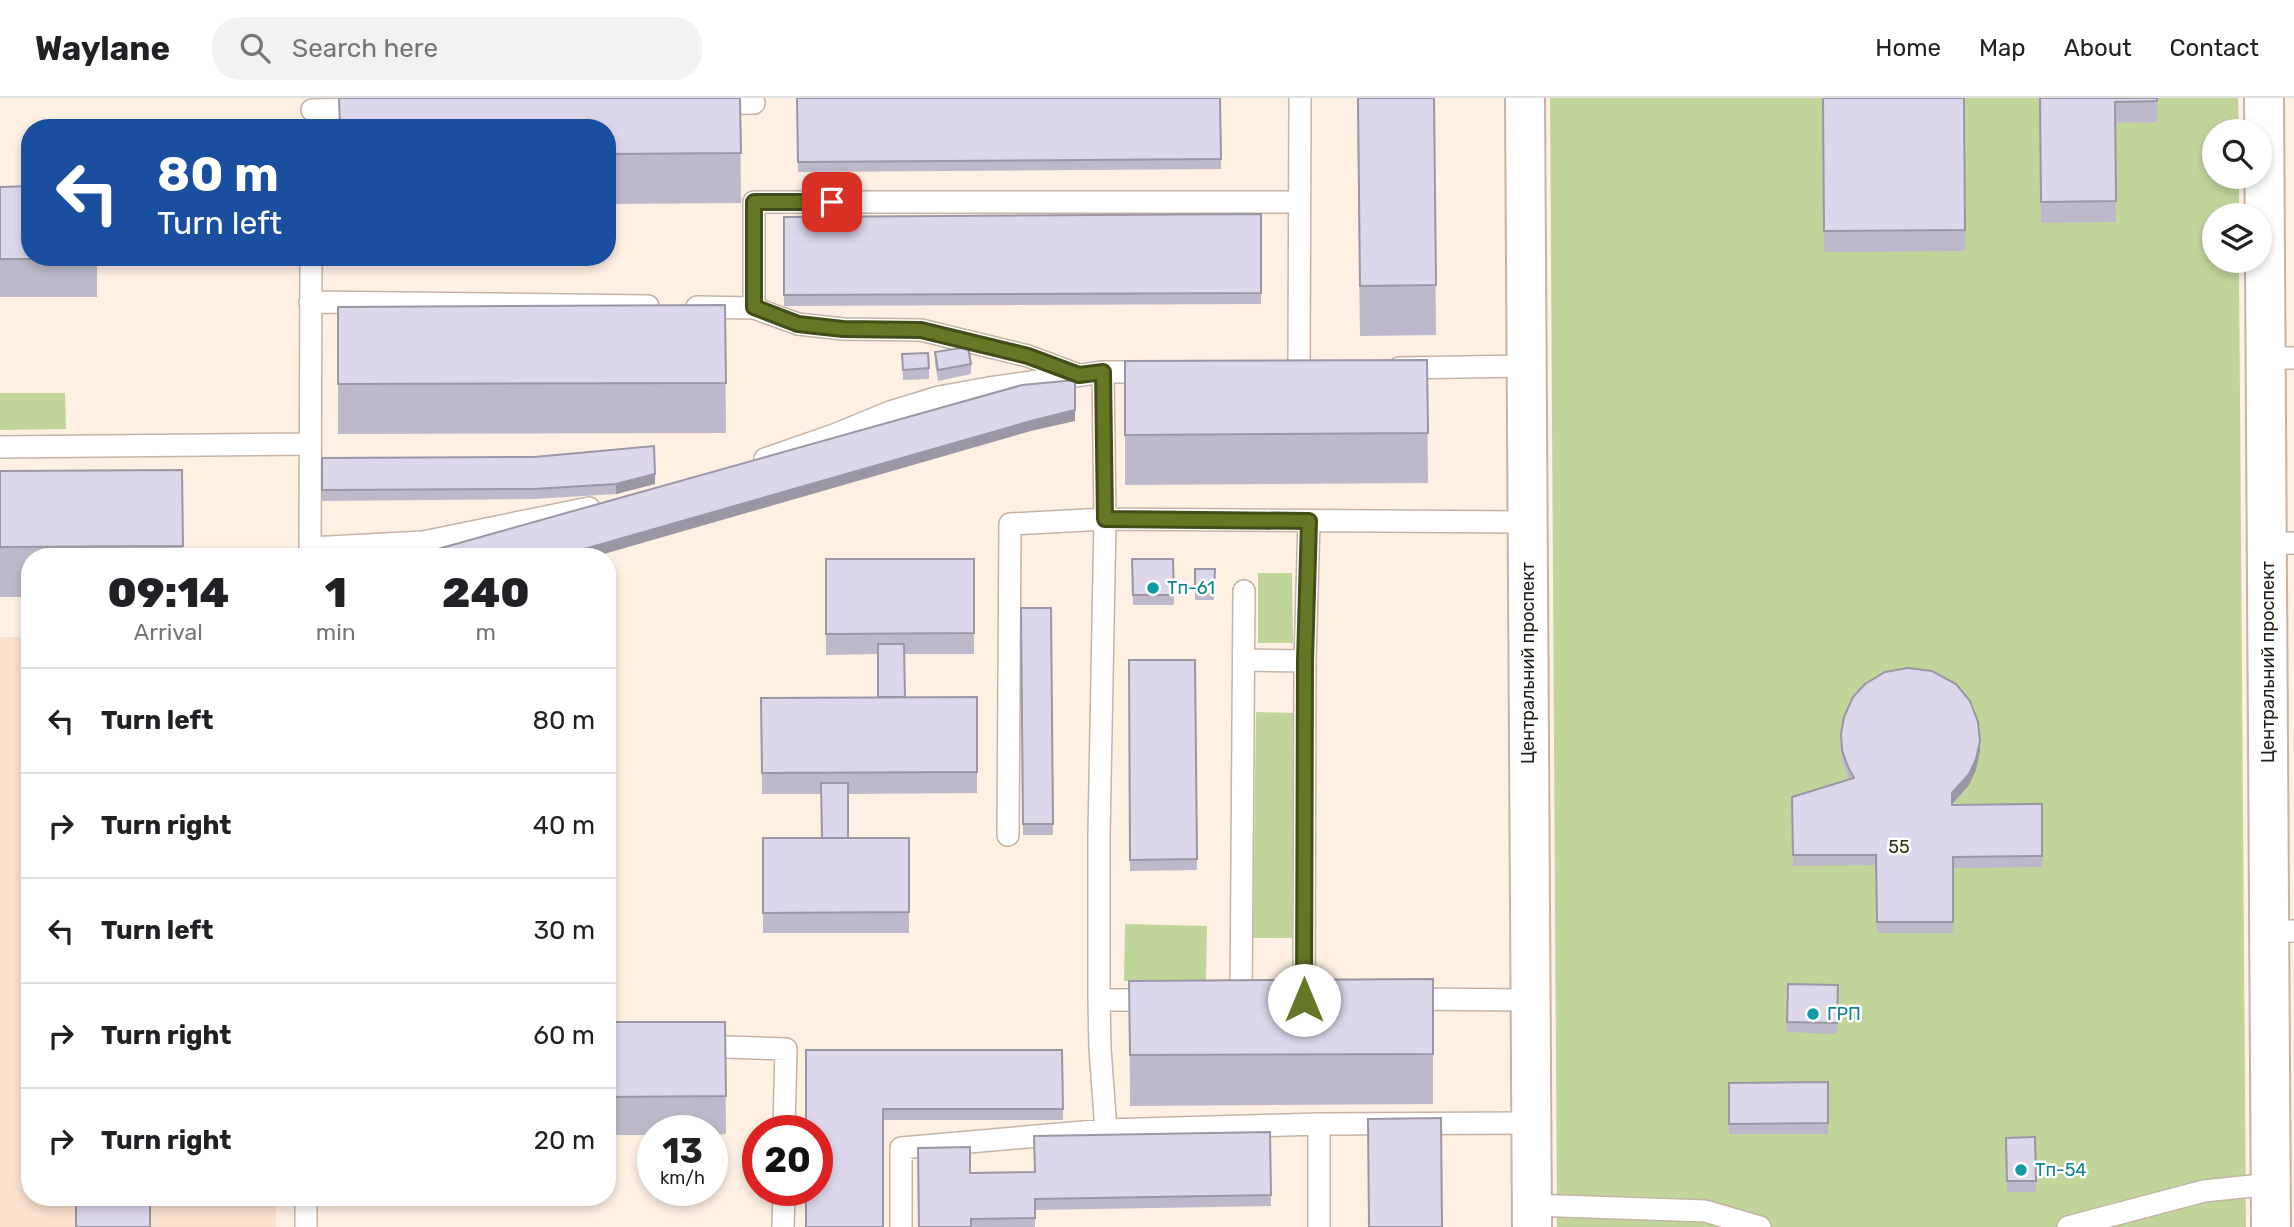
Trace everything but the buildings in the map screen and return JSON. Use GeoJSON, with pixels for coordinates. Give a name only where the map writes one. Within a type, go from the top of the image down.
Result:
{"type":"FeatureCollection","features":[{"type":"Feature","properties":{"kind":"street","name":"Центральний проспект"},"geometry":{"type":"LineString","coordinates":[[1525,98],[1532,1216]]}},
{"type":"Feature","properties":{"kind":"street","name":"Центральний проспект"},"geometry":{"type":"LineString","coordinates":[[2264,98],[2280,358],[2282,1114],[2271,1184],[2271,1227]]}},
{"type":"Feature","properties":{"kind":"lane"},"geometry":{"type":"LineString","coordinates":[[1300,98],[1292,370],[1325,369]]}},
{"type":"Feature","properties":{"kind":"lane"},"geometry":{"type":"LineString","coordinates":[[699,104],[754,103]]}},
{"type":"Feature","properties":{"kind":"lane"},"geometry":{"type":"LineString","coordinates":[[312,112],[381,109]]}},
{"type":"Feature","properties":{"kind":"lane"},"geometry":{"type":"LineString","coordinates":[[754,307],[754,202],[1299,202]]}},
{"type":"Feature","properties":{"kind":"lane"},"geometry":{"type":"LineString","coordinates":[[310,548],[311,266]]}},
{"type":"Feature","properties":{"kind":"lane"},"geometry":{"type":"LineString","coordinates":[[310,302],[754,307],[798,324],[843,329],[921,330],[1028,356],[1079,375]]}},
{"type":"Feature","properties":{"kind":"lane"},"geometry":{"type":"LineString","coordinates":[[1377,369],[1527,366]]}},
{"type":"Feature","properties":{"kind":"lane"},"geometry":{"type":"LineString","coordinates":[[744,464],[939,397],[989,387],[1103,372],[1174,371]]}},
{"type":"Feature","properties":{"kind":"lane"},"geometry":{"type":"LineString","coordinates":[[1103,372],[1105,519],[1099,835],[1100,1049],[1106,1130]]}},
{"type":"Feature","properties":{"kind":"lane"},"geometry":{"type":"LineString","coordinates":[[0,447],[309,444]]}},
{"type":"Feature","properties":{"kind":"lane"},"geometry":{"type":"LineString","coordinates":[[355,548],[423,542],[605,504]]}},
{"type":"Feature","properties":{"kind":"lane"},"geometry":{"type":"LineString","coordinates":[[1008,835],[1010,524],[1105,519],[1528,522]]}},
{"type":"Feature","properties":{"kind":"lane"},"geometry":{"type":"LineString","coordinates":[[1215,1000],[1311,1000],[1305,661],[1309,521]]}},
{"type":"Feature","properties":{"kind":"lane"},"geometry":{"type":"LineString","coordinates":[[1241,1000],[1244,591]]}},
{"type":"Feature","properties":{"kind":"lane"},"geometry":{"type":"LineString","coordinates":[[1244,660],[1305,661]]}},
{"type":"Feature","properties":{"kind":"lane"},"geometry":{"type":"LineString","coordinates":[[1100,999],[1177,1000]]}},
{"type":"Feature","properties":{"kind":"lane"},"geometry":{"type":"LineString","coordinates":[[1386,999],[1530,1000]]}},
{"type":"Feature","properties":{"kind":"lane"},"geometry":{"type":"LineString","coordinates":[[676,1046],[786,1049],[785,1115]]}},
{"type":"Feature","properties":{"kind":"lane"},"geometry":{"type":"LineString","coordinates":[[901,1227],[901,1147],[1106,1130],[1320,1124],[1531,1123]]}},
{"type":"Feature","properties":{"kind":"lane"},"geometry":{"type":"LineString","coordinates":[[1319,1227],[1320,1124]]}},
{"type":"Feature","properties":{"kind":"lane"},"geometry":{"type":"LineString","coordinates":[[2068,1227],[2204,1191],[2271,1184]]}},
{"type":"Feature","properties":{"kind":"lane"},"geometry":{"type":"LineString","coordinates":[[306,1206],[306,1227]]}},
{"type":"Feature","properties":{"kind":"lane"},"geometry":{"type":"LineString","coordinates":[[783,1227],[784,1206]]}},
{"type":"Feature","properties":{"kind":"lane"},"geometry":{"type":"LineString","coordinates":[[1532,1216],[1705,1211],[1760,1227]]}},
{"type":"Feature","properties":{"kind":"shaded area"},"geometry":{"type":"Polygon","coordinates":[[[0,637],[21,637],[21,1206],[276,1206],[276,1227],[0,1227],[0,637]]]}},
{"type":"Feature","properties":{"kind":"green space","name":"55"},"geometry":{"type":"Polygon","coordinates":[[[1550,98],[2238,98],[2239,119],[2202,119],[2202,189],[2239,189],[2239,203],[2202,203],[2202,273],[2239,273],[2246,1227],[1557,1227],[1550,98]]]}},
{"type":"Feature","properties":{"kind":"green space"},"geometry":{"type":"Polygon","coordinates":[[[0,393],[65,393],[66,429],[0,430],[0,393]]]}},
{"type":"Feature","properties":{"kind":"green space"},"geometry":{"type":"Polygon","coordinates":[[[1258,573],[1292,573],[1293,643],[1258,643],[1258,573]]]}},
{"type":"Feature","properties":{"kind":"green space"},"geometry":{"type":"Polygon","coordinates":[[[1256,712],[1295,713],[1292,938],[1253,938],[1256,712]]]}},
{"type":"Feature","properties":{"kind":"green space"},"geometry":{"type":"Polygon","coordinates":[[[1125,924],[1207,926],[1206,982],[1124,981],[1125,924]]]}},
{"type":"Feature","properties":{"kind":"place","name":"Тп-61"},"geometry":{"type":"Point","coordinates":[1153,588]}},
{"type":"Feature","properties":{"kind":"place","name":"ГРП"},"geometry":{"type":"Point","coordinates":[1813,1014]}},
{"type":"Feature","properties":{"kind":"place","name":"Тп-54"},"geometry":{"type":"Point","coordinates":[2021,1170]}},
{"type":"Feature","properties":{"kind":"route"},"geometry":{"type":"LineString","coordinates":[[832,202],[754,202],[754,307],[798,324],[843,329],[921,330],[1028,356],[1079,375],[1103,372],[1105,519],[1309,521],[1305,661],[1304,1000]]}}]}
